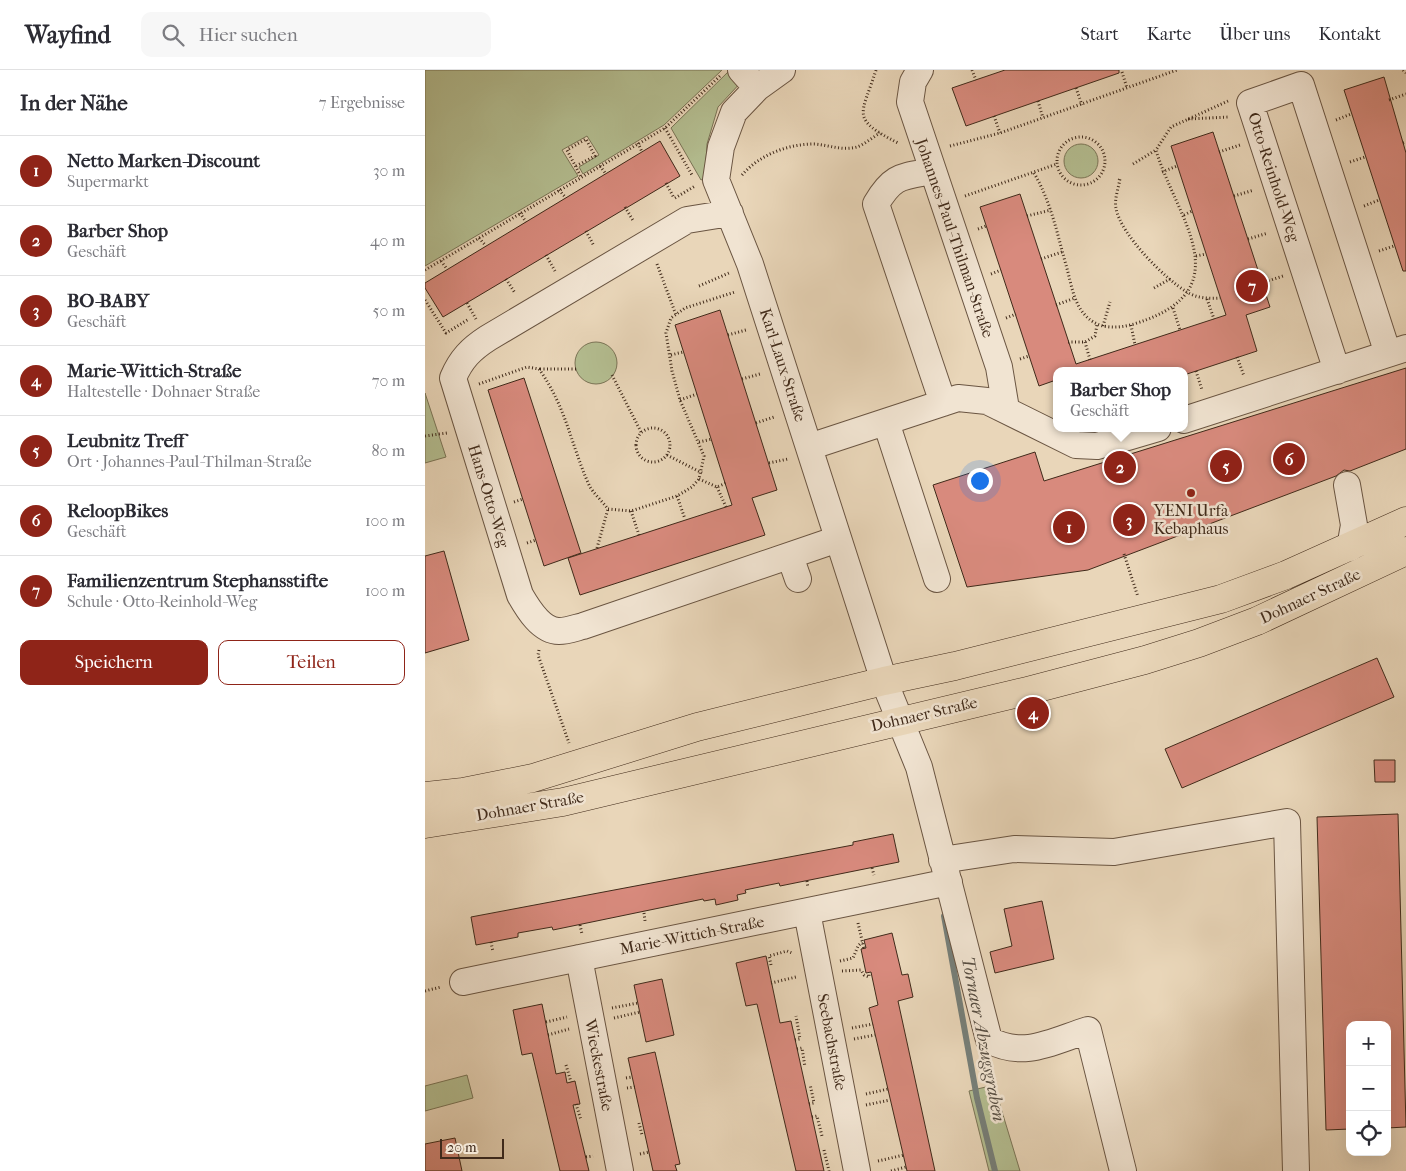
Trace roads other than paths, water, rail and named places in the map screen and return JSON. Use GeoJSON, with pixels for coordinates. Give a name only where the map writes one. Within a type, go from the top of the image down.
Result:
{"type":"FeatureCollection","features":[{"type":"Feature","properties":{"kind":"main road","name":"Dohnaer Straße"},"geometry":{"type":"LineString","coordinates":[[425,796],[463,792],[533,778],[697,727],[884,681],[955,666],[1221,599],[1350,548],[1406,521]]}},
{"type":"Feature","properties":{"kind":"main road","name":"Dohnaer Straße"},"geometry":{"type":"LineString","coordinates":[[425,824],[563,802],[1027,691],[1199,644],[1257,621],[1406,551]]}},
{"type":"Feature","properties":{"kind":"street","name":"Karl-Laux-Straße"},"geometry":{"type":"LineString","coordinates":[[781,70],[749,79],[721,147],[717,193],[753,275],[800,453],[839,539],[884,681]]}},
{"type":"Feature","properties":{"kind":"street","name":"Johannes-Paul-Thilman-Straße"},"geometry":{"type":"LineString","coordinates":[[920,70],[913,82],[910,102],[999,367],[1006,408]]}},
{"type":"Feature","properties":{"kind":"street","name":"Otto-Reinhold-Weg"},"geometry":{"type":"LineString","coordinates":[[1337,371],[1252,109],[1301,85],[1397,351]]}},
{"type":"Feature","properties":{"kind":"street"},"geometry":{"type":"LineString","coordinates":[[933,171],[903,176],[888,185],[876,204],[943,403]]}},
{"type":"Feature","properties":{"kind":"street","name":"Hans-Otto-Weg"},"geometry":{"type":"LineString","coordinates":[[717,193],[687,220],[475,347],[460,361],[453,378],[520,595],[529,611],[542,624],[558,631],[583,626],[794,567],[839,539]]}},
{"type":"Feature","properties":{"kind":"street"},"geometry":{"type":"LineString","coordinates":[[1188,419],[1397,351]]}},
{"type":"Feature","properties":{"kind":"street"},"geometry":{"type":"LineString","coordinates":[[800,453],[959,398],[987,401],[1006,408],[1076,445],[1097,446],[1144,432]]}},
{"type":"Feature","properties":{"kind":"street"},"geometry":{"type":"LineString","coordinates":[[886,422],[937,579]]}},
{"type":"Feature","properties":{"kind":"street"},"geometry":{"type":"LineString","coordinates":[[1347,485],[1354,525],[1350,548]]}},
{"type":"Feature","properties":{"kind":"street"},"geometry":{"type":"LineString","coordinates":[[884,681],[919,767],[989,1040],[1003,1047],[1024,1050],[1089,1030],[1123,1171]]}},
{"type":"Feature","properties":{"kind":"street","name":"Marie-Wittich-Straße"},"geometry":{"type":"LineString","coordinates":[[463,982],[807,912],[1014,849],[1114,852],[1287,822],[1296,1171]]}},
{"type":"Feature","properties":{"kind":"street","name":"Seebachstraße"},"geometry":{"type":"LineString","coordinates":[[807,912],[857,1171]]}},
{"type":"Feature","properties":{"kind":"street","name":"Wieckestraße"},"geometry":{"type":"LineString","coordinates":[[579,958],[620,1171]]}},
{"type":"Feature","properties":{"kind":"waterway","name":"Tornaer Abzugsgraben"},"geometry":{"type":"LineString","coordinates":[[944,916],[977,1098],[995,1171]]}},
{"type":"Feature","properties":{"kind":"place","name":"Familienzentrum Stephansstifte"},"geometry":{"type":"Point","coordinates":[1252,286]}},
{"type":"Feature","properties":{"kind":"place","name":"ReloopBikes"},"geometry":{"type":"Point","coordinates":[1289,459]}},
{"type":"Feature","properties":{"kind":"place","name":"Leubnitz Treff"},"geometry":{"type":"Point","coordinates":[1226,466]}},
{"type":"Feature","properties":{"kind":"place","name":"Barber Shop"},"geometry":{"type":"Point","coordinates":[1120,467]}},
{"type":"Feature","properties":{"kind":"place","name":"YENI Urfa Kebaphaus"},"geometry":{"type":"Point","coordinates":[1191,493]}},
{"type":"Feature","properties":{"kind":"place","name":"BO-BABY"},"geometry":{"type":"Point","coordinates":[1129,520]}},
{"type":"Feature","properties":{"kind":"place","name":"Netto Marken-Discount"},"geometry":{"type":"Point","coordinates":[1069,527]}},
{"type":"Feature","properties":{"kind":"place","name":"Marie-Wittich-Straße"},"geometry":{"type":"Point","coordinates":[1033,713]}}]}
